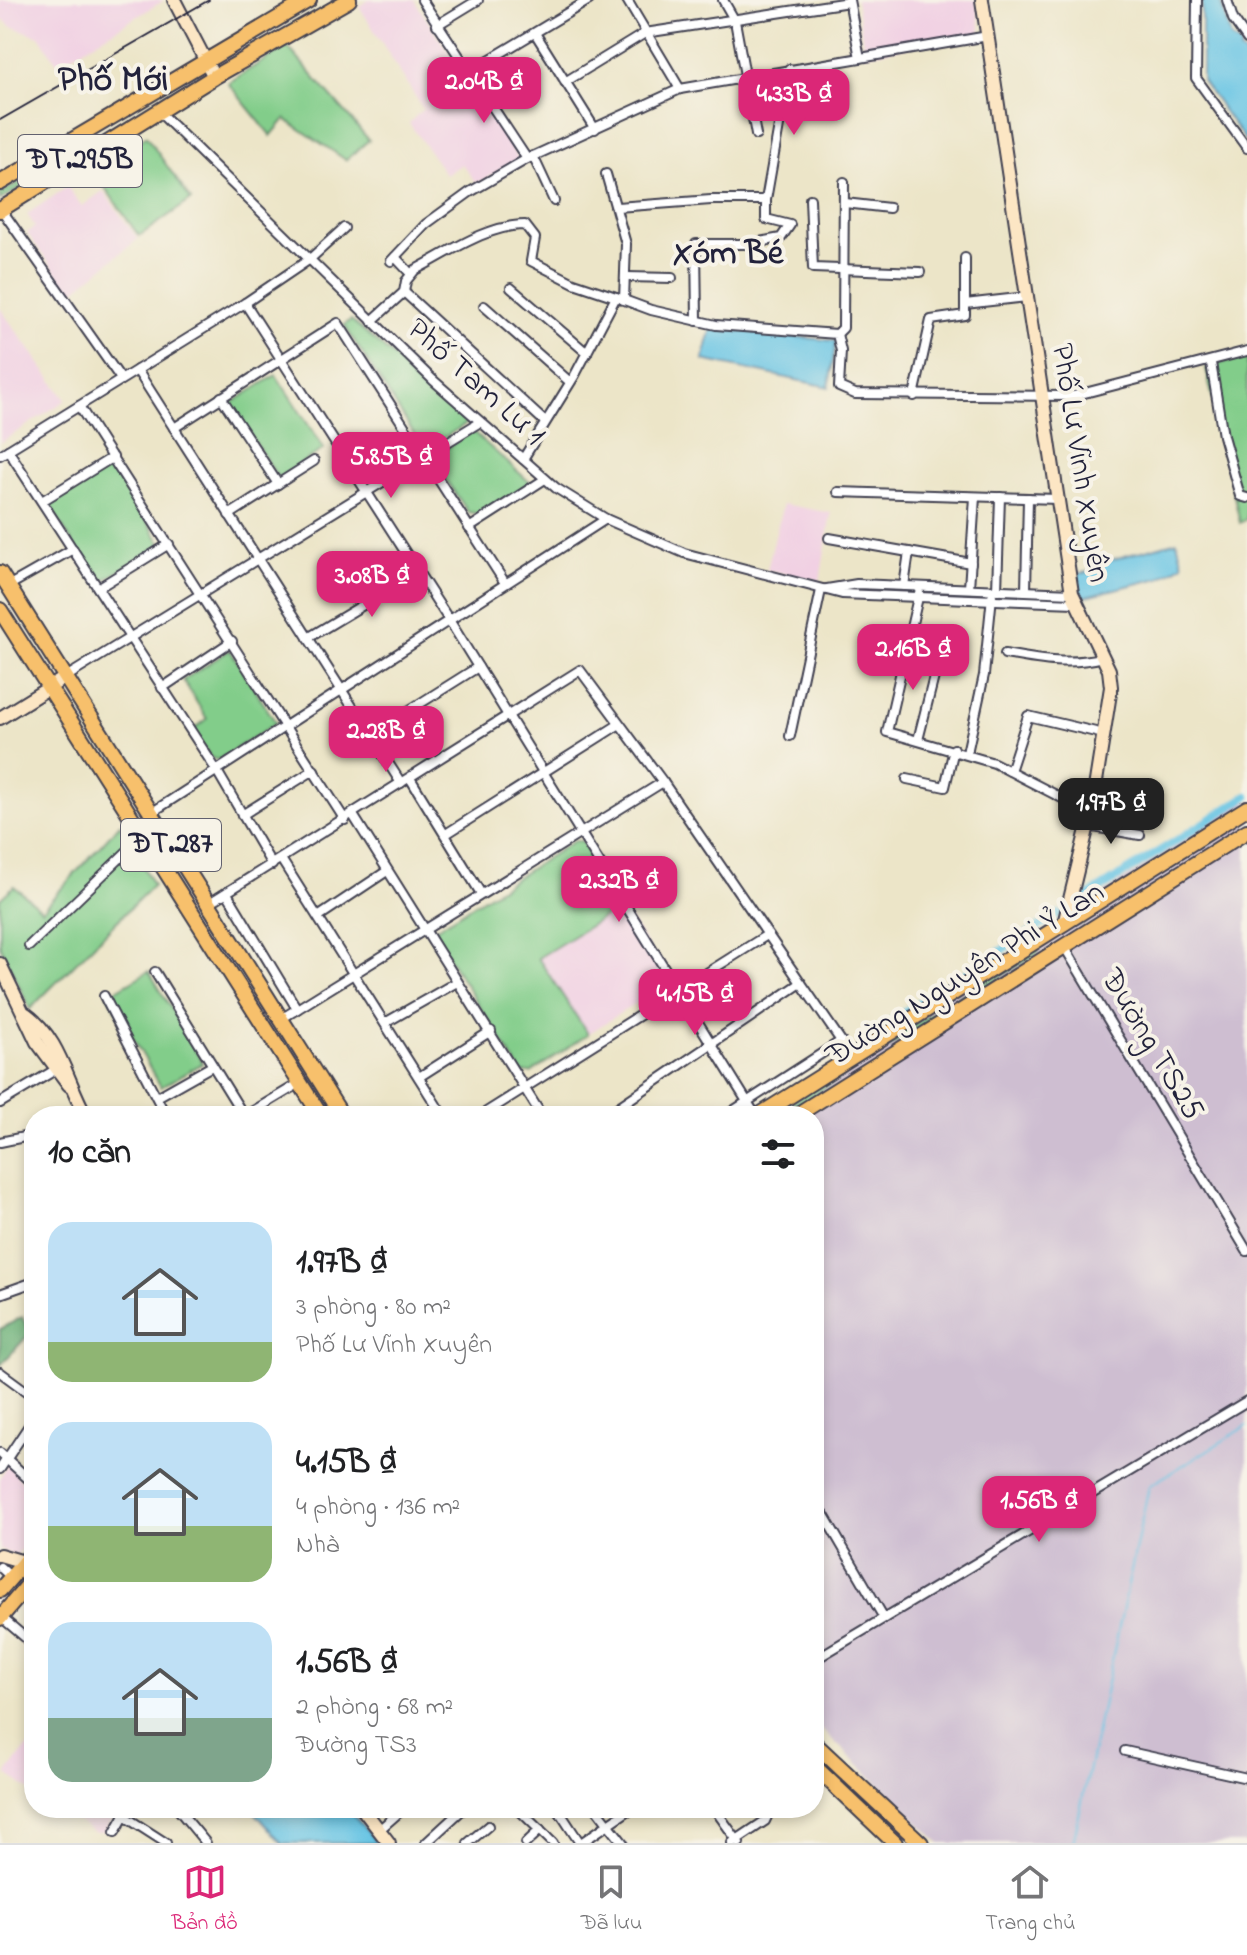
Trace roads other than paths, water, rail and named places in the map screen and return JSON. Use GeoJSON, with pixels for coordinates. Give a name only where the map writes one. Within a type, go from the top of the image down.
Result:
{"type":"FeatureCollection","features":[{"type":"Feature","properties":{"kind":"main road","name":"ĐT.295B"},"geometry":{"type":"LineString","coordinates":[[0,183],[309,0]]}},
{"type":"Feature","properties":{"kind":"main road","name":"ĐT.295B"},"geometry":{"type":"LineString","coordinates":[[1,210],[214,77],[349,0]]}},
{"type":"Feature","properties":{"kind":"main road","name":"ĐT.287"},"geometry":{"type":"LineString","coordinates":[[0,573],[336,1106]]}},
{"type":"Feature","properties":{"kind":"main road","name":"ĐT.287"},"geometry":{"type":"LineString","coordinates":[[0,610],[314,1106]]}},
{"type":"Feature","properties":{"kind":"main road","name":"Đường Nguyên Phi Ỷ Lan"},"geometry":{"type":"LineString","coordinates":[[773,1106],[1247,808]]}},
{"type":"Feature","properties":{"kind":"main road","name":"Đường Nguyên Phi Ỷ Lan"},"geometry":{"type":"LineString","coordinates":[[811,1106],[1247,831]]}},
{"type":"Feature","properties":{"kind":"main road"},"geometry":{"type":"LineString","coordinates":[[1064,924],[1064,946]]}},
{"type":"Feature","properties":{"kind":"main road"},"geometry":{"type":"LineString","coordinates":[[321,1106],[329,1096]]}},
{"type":"Feature","properties":{"kind":"main road"},"geometry":{"type":"LineString","coordinates":[[0,1590],[5,1572],[24,1563]]}},
{"type":"Feature","properties":{"kind":"main road"},"geometry":{"type":"LineString","coordinates":[[0,1618],[24,1590]]}},
{"type":"Feature","properties":{"kind":"main road"},"geometry":{"type":"LineString","coordinates":[[824,1752],[921,1843]]}},
{"type":"Feature","properties":{"kind":"main road"},"geometry":{"type":"LineString","coordinates":[[824,1776],[892,1842]]}},
{"type":"Feature","properties":{"kind":"street"},"geometry":{"type":"LineString","coordinates":[[422,0],[530,158],[554,201]]}},
{"type":"Feature","properties":{"kind":"street"},"geometry":{"type":"LineString","coordinates":[[437,25],[478,0]]}},
{"type":"Feature","properties":{"kind":"street"},"geometry":{"type":"LineString","coordinates":[[469,72],[589,0]]}},
{"type":"Feature","properties":{"kind":"street"},"geometry":{"type":"LineString","coordinates":[[627,0],[680,89]]}},
{"type":"Feature","properties":{"kind":"street"},"geometry":{"type":"LineString","coordinates":[[723,0],[735,21],[748,77],[756,135]]}},
{"type":"Feature","properties":{"kind":"street","name":"Phố Lư Vĩnh Xuyên"},"geometry":{"type":"LineString","coordinates":[[982,0],[1073,598],[1104,657],[1111,687],[1089,819],[1064,924]]}},
{"type":"Feature","properties":{"kind":"street"},"geometry":{"type":"LineString","coordinates":[[1197,0],[1196,78],[1247,148]]}},
{"type":"Feature","properties":{"kind":"street"},"geometry":{"type":"LineString","coordinates":[[1227,0],[1233,19],[1247,39]]}},
{"type":"Feature","properties":{"kind":"street"},"geometry":{"type":"LineString","coordinates":[[565,82],[645,33],[849,1],[860,58]]}},
{"type":"Feature","properties":{"kind":"street"},"geometry":{"type":"LineString","coordinates":[[176,2],[214,77]]}},
{"type":"Feature","properties":{"kind":"street"},"geometry":{"type":"LineString","coordinates":[[535,33],[595,129]]}},
{"type":"Feature","properties":{"kind":"street"},"geometry":{"type":"LineString","coordinates":[[411,274],[393,259],[452,203],[530,158],[680,89],[988,36]]}},
{"type":"Feature","properties":{"kind":"street"},"geometry":{"type":"LineString","coordinates":[[697,321],[696,244],[748,244],[781,238],[790,225],[766,219],[766,200],[789,69]]}},
{"type":"Feature","properties":{"kind":"street","name":"Phố Tam Lư 1"},"geometry":{"type":"LineString","coordinates":[[159,112],[480,422],[545,479],[606,519],[678,551],[821,590],[992,601],[1073,598]]}},
{"type":"Feature","properties":{"kind":"street"},"geometry":{"type":"LineString","coordinates":[[523,459],[620,298],[627,277],[623,261],[626,244],[606,174]]}},
{"type":"Feature","properties":{"kind":"street"},"geometry":{"type":"LineString","coordinates":[[372,321],[404,292],[411,274],[495,230],[525,225],[535,238],[531,261],[574,283],[697,321],[745,330],[837,334],[843,328],[844,182]]}},
{"type":"Feature","properties":{"kind":"street"},"geometry":{"type":"LineString","coordinates":[[810,199],[813,268],[920,272]]}},
{"type":"Feature","properties":{"kind":"street"},"geometry":{"type":"LineString","coordinates":[[617,207],[711,200],[766,200]]}},
{"type":"Feature","properties":{"kind":"street"},"geometry":{"type":"LineString","coordinates":[[845,203],[889,208]]}},
{"type":"Feature","properties":{"kind":"street"},"geometry":{"type":"LineString","coordinates":[[1,210],[121,379]]}},
{"type":"Feature","properties":{"kind":"street"},"geometry":{"type":"LineString","coordinates":[[272,865],[217,771],[42,501],[4,452],[245,303],[310,259],[344,228]]}},
{"type":"Feature","properties":{"kind":"street"},"geometry":{"type":"LineString","coordinates":[[914,396],[931,320],[965,315],[965,258]]}},
{"type":"Feature","properties":{"kind":"street"},"geometry":{"type":"LineString","coordinates":[[627,277],[672,278]]}},
{"type":"Feature","properties":{"kind":"street"},"geometry":{"type":"LineString","coordinates":[[511,288],[587,353]]}},
{"type":"Feature","properties":{"kind":"street"},"geometry":{"type":"LineString","coordinates":[[404,292],[544,421]]}},
{"type":"Feature","properties":{"kind":"street"},"geometry":{"type":"LineString","coordinates":[[965,304],[1027,297]]}},
{"type":"Feature","properties":{"kind":"street"},"geometry":{"type":"LineString","coordinates":[[245,303],[449,620],[750,1106]]}},
{"type":"Feature","properties":{"kind":"street"},"geometry":{"type":"LineString","coordinates":[[484,306],[570,382]]}},
{"type":"Feature","properties":{"kind":"street"},"geometry":{"type":"LineString","coordinates":[[174,428],[338,323],[505,583]]}},
{"type":"Feature","properties":{"kind":"street"},"geometry":{"type":"LineString","coordinates":[[837,334],[841,351],[839,387],[855,394],[1073,396],[1211,363],[1247,351]]}},
{"type":"Feature","properties":{"kind":"street"},"geometry":{"type":"LineString","coordinates":[[1211,363],[1223,436],[1240,496],[1247,498]]}},
{"type":"Feature","properties":{"kind":"street"},"geometry":{"type":"LineString","coordinates":[[137,370],[401,783]]}},
{"type":"Feature","properties":{"kind":"street"},"geometry":{"type":"LineString","coordinates":[[221,397],[278,484]]}},
{"type":"Feature","properties":{"kind":"street"},"geometry":{"type":"LineString","coordinates":[[79,406],[314,770],[387,871],[536,1106]]}},
{"type":"Feature","properties":{"kind":"street"},"geometry":{"type":"LineString","coordinates":[[0,718],[480,422]]}},
{"type":"Feature","properties":{"kind":"street"},"geometry":{"type":"LineString","coordinates":[[42,501],[113,457]]}},
{"type":"Feature","properties":{"kind":"street"},"geometry":{"type":"LineString","coordinates":[[229,515],[314,461]]}},
{"type":"Feature","properties":{"kind":"street"},"geometry":{"type":"LineString","coordinates":[[469,528],[545,479]]}},
{"type":"Feature","properties":{"kind":"street"},"geometry":{"type":"LineString","coordinates":[[838,492],[1058,499]]}},
{"type":"Feature","properties":{"kind":"street"},"geometry":{"type":"LineString","coordinates":[[969,588],[975,497]]}},
{"type":"Feature","properties":{"kind":"street"},"geometry":{"type":"LineString","coordinates":[[967,753],[984,675],[995,590],[1000,497]]}},
{"type":"Feature","properties":{"kind":"street"},"geometry":{"type":"LineString","coordinates":[[1026,591],[1028,498]]}},
{"type":"Feature","properties":{"kind":"street"},"geometry":{"type":"LineString","coordinates":[[151,813],[606,519]]}},
{"type":"Feature","properties":{"kind":"street"},"geometry":{"type":"LineString","coordinates":[[829,538],[971,563]]}},
{"type":"Feature","properties":{"kind":"street"},"geometry":{"type":"LineString","coordinates":[[98,588],[169,544]]}},
{"type":"Feature","properties":{"kind":"street"},"geometry":{"type":"LineString","coordinates":[[8,586],[73,549]]}},
{"type":"Feature","properties":{"kind":"street"},"geometry":{"type":"LineString","coordinates":[[904,586],[909,552]]}},
{"type":"Feature","properties":{"kind":"street"},"geometry":{"type":"LineString","coordinates":[[308,638],[418,572]]}},
{"type":"Feature","properties":{"kind":"street","name":"Phố Tam Lư 1"},"geometry":{"type":"LineString","coordinates":[[821,590],[857,584],[1026,591],[1073,598]]}},
{"type":"Feature","properties":{"kind":"street"},"geometry":{"type":"LineString","coordinates":[[920,587],[887,732],[967,753],[1010,771],[1089,819],[1140,835]]}},
{"type":"Feature","properties":{"kind":"street"},"geometry":{"type":"LineString","coordinates":[[790,736],[821,590]]}},
{"type":"Feature","properties":{"kind":"street"},"geometry":{"type":"LineString","coordinates":[[162,688],[232,641]]}},
{"type":"Feature","properties":{"kind":"street"},"geometry":{"type":"LineString","coordinates":[[918,740],[940,653]]}},
{"type":"Feature","properties":{"kind":"street"},"geometry":{"type":"LineString","coordinates":[[1005,654],[1051,662],[1083,662],[1104,657]]}},
{"type":"Feature","properties":{"kind":"street"},"geometry":{"type":"LineString","coordinates":[[370,735],[478,667]]}},
{"type":"Feature","properties":{"kind":"street"},"geometry":{"type":"LineString","coordinates":[[208,904],[580,670],[663,782],[841,1041],[741,1106]]}},
{"type":"Feature","properties":{"kind":"street"},"geometry":{"type":"LineString","coordinates":[[1010,771],[1028,716],[1104,734]]}},
{"type":"Feature","properties":{"kind":"street"},"geometry":{"type":"LineString","coordinates":[[446,834],[618,725]]}},
{"type":"Feature","properties":{"kind":"street"},"geometry":{"type":"LineString","coordinates":[[907,779],[945,787],[954,749]]}},
{"type":"Feature","properties":{"kind":"street"},"geometry":{"type":"LineString","coordinates":[[242,815],[314,770]]}},
{"type":"Feature","properties":{"kind":"street"},"geometry":{"type":"LineString","coordinates":[[410,778],[480,892]]}},
{"type":"Feature","properties":{"kind":"street"},"geometry":{"type":"LineString","coordinates":[[281,1019],[480,892],[663,782]]}},
{"type":"Feature","properties":{"kind":"street"},"geometry":{"type":"LineString","coordinates":[[29,946],[143,835]]}},
{"type":"Feature","properties":{"kind":"street"},"geometry":{"type":"LineString","coordinates":[[281,859],[437,1106]]}},
{"type":"Feature","properties":{"kind":"street"},"geometry":{"type":"LineString","coordinates":[[318,917],[387,871]]}},
{"type":"Feature","properties":{"kind":"street"},"geometry":{"type":"LineString","coordinates":[[227,893],[297,1009]]}},
{"type":"Feature","properties":{"kind":"street"},"geometry":{"type":"LineString","coordinates":[[495,1106],[678,988],[767,935]]}},
{"type":"Feature","properties":{"kind":"street","name":"Đường TS25"},"geometry":{"type":"LineString","coordinates":[[1064,946],[1247,1251]]}},
{"type":"Feature","properties":{"kind":"street"},"geometry":{"type":"LineString","coordinates":[[0,964],[37,1042],[69,1085]]}},
{"type":"Feature","properties":{"kind":"street"},"geometry":{"type":"LineString","coordinates":[[155,972],[238,1106]]}},
{"type":"Feature","properties":{"kind":"street"},"geometry":{"type":"LineString","coordinates":[[385,1023],[457,982]]}},
{"type":"Feature","properties":{"kind":"street"},"geometry":{"type":"LineString","coordinates":[[620,1106],[801,983]]}},
{"type":"Feature","properties":{"kind":"street"},"geometry":{"type":"LineString","coordinates":[[104,996],[161,1106]]}},
{"type":"Feature","properties":{"kind":"street"},"geometry":{"type":"LineString","coordinates":[[24,1012],[53,1038],[69,1085],[81,1106]]}},
{"type":"Feature","properties":{"kind":"street"},"geometry":{"type":"LineString","coordinates":[[419,1077],[491,1031]]}},
{"type":"Feature","properties":{"kind":"street"},"geometry":{"type":"LineString","coordinates":[[157,1097],[212,1066]]}},
{"type":"Feature","properties":{"kind":"street"},"geometry":{"type":"LineString","coordinates":[[0,1103],[55,1070]]}},
{"type":"Feature","properties":{"kind":"street"},"geometry":{"type":"LineString","coordinates":[[261,1106],[300,1083]]}},
{"type":"Feature","properties":{"kind":"street"},"geometry":{"type":"LineString","coordinates":[[0,1142],[24,1137]]}},
{"type":"Feature","properties":{"kind":"street"},"geometry":{"type":"LineString","coordinates":[[0,1294],[24,1286]]}},
{"type":"Feature","properties":{"kind":"street"},"geometry":{"type":"LineString","coordinates":[[0,1372],[24,1390]]}},
{"type":"Feature","properties":{"kind":"street"},"geometry":{"type":"LineString","coordinates":[[824,1654],[1247,1401]]}},
{"type":"Feature","properties":{"kind":"street"},"geometry":{"type":"LineString","coordinates":[[0,1469],[4,1455],[24,1430]]}},
{"type":"Feature","properties":{"kind":"street"},"geometry":{"type":"LineString","coordinates":[[4,1455],[24,1474]]}},
{"type":"Feature","properties":{"kind":"street"},"geometry":{"type":"LineString","coordinates":[[824,1515],[884,1618]]}},
{"type":"Feature","properties":{"kind":"street"},"geometry":{"type":"LineString","coordinates":[[0,1555],[24,1559]]}},
{"type":"Feature","properties":{"kind":"street"},"geometry":{"type":"LineString","coordinates":[[0,1618],[24,1637]]}},
{"type":"Feature","properties":{"kind":"street"},"geometry":{"type":"LineString","coordinates":[[1125,1751],[1247,1778]]}},
{"type":"Feature","properties":{"kind":"street"},"geometry":{"type":"LineString","coordinates":[[115,1832],[123,1818]]}},
{"type":"Feature","properties":{"kind":"street"},"geometry":{"type":"LineString","coordinates":[[134,1818],[166,1843]]}},
{"type":"Feature","properties":{"kind":"street"},"geometry":{"type":"LineString","coordinates":[[185,1818],[206,1843]]}},
{"type":"Feature","properties":{"kind":"street"},"geometry":{"type":"LineString","coordinates":[[370,1818],[389,1843]]}},
{"type":"Feature","properties":{"kind":"street"},"geometry":{"type":"LineString","coordinates":[[379,1830],[393,1818]]}},
{"type":"Feature","properties":{"kind":"street"},"geometry":{"type":"LineString","coordinates":[[426,1843],[453,1818]]}},
{"type":"Feature","properties":{"kind":"street"},"geometry":{"type":"LineString","coordinates":[[527,1818],[553,1843]]}},
{"type":"Feature","properties":{"kind":"street"},"geometry":{"type":"LineString","coordinates":[[564,1818],[580,1843],[618,1818]]}},
{"type":"Feature","properties":{"kind":"street"},"geometry":{"type":"LineString","coordinates":[[604,1818],[623,1843]]}},
{"type":"Feature","properties":{"kind":"street"},"geometry":{"type":"LineString","coordinates":[[720,1818],[736,1842],[766,1818]]}},
{"type":"Feature","properties":{"kind":"street"},"geometry":{"type":"LineString","coordinates":[[468,1843],[488,1826]]}},
{"type":"Feature","properties":{"kind":"street"},"geometry":{"type":"LineString","coordinates":[[526,1843],[540,1830]]}},
{"type":"Feature","properties":{"kind":"water"},"geometry":{"type":"Polygon","coordinates":[[[1202,0],[1220,0],[1231,38],[1242,46],[1240,51],[1247,56],[1247,143],[1202,81],[1202,0]]]}},
{"type":"Feature","properties":{"kind":"water"},"geometry":{"type":"Polygon","coordinates":[[[712,328],[836,341],[829,387],[703,360],[712,328]]]}},
{"type":"Feature","properties":{"kind":"water"},"geometry":{"type":"Polygon","coordinates":[[[1177,541],[1183,564],[1160,578],[1074,599],[1072,574],[1090,572],[1093,565],[1177,541]]]}},
{"type":"Feature","properties":{"kind":"water"},"geometry":{"type":"Polygon","coordinates":[[[260,1818],[356,1818],[377,1843],[282,1843],[260,1818]]]}},
{"type":"Feature","properties":{"kind":"waterway"},"geometry":{"type":"LineString","coordinates":[[1074,905],[1247,796]]}},
{"type":"Feature","properties":{"kind":"waterway"},"geometry":{"type":"LineString","coordinates":[[875,1031],[1059,914]]}},
{"type":"Feature","properties":{"kind":"waterway"},"geometry":{"type":"LineString","coordinates":[[1073,1843],[1149,1486],[1247,1426]]}},
{"type":"Feature","properties":{"kind":"railway"},"geometry":{"type":"LineString","coordinates":[[0,120],[209,0]]}},
{"type":"Feature","properties":{"kind":"district","name":"Phố Mới"},"geometry":{"type":"Point","coordinates":[113,81]}},
{"type":"Feature","properties":{"kind":"district","name":"Xóm Bé"},"geometry":{"type":"Point","coordinates":[728,255]}}]}
